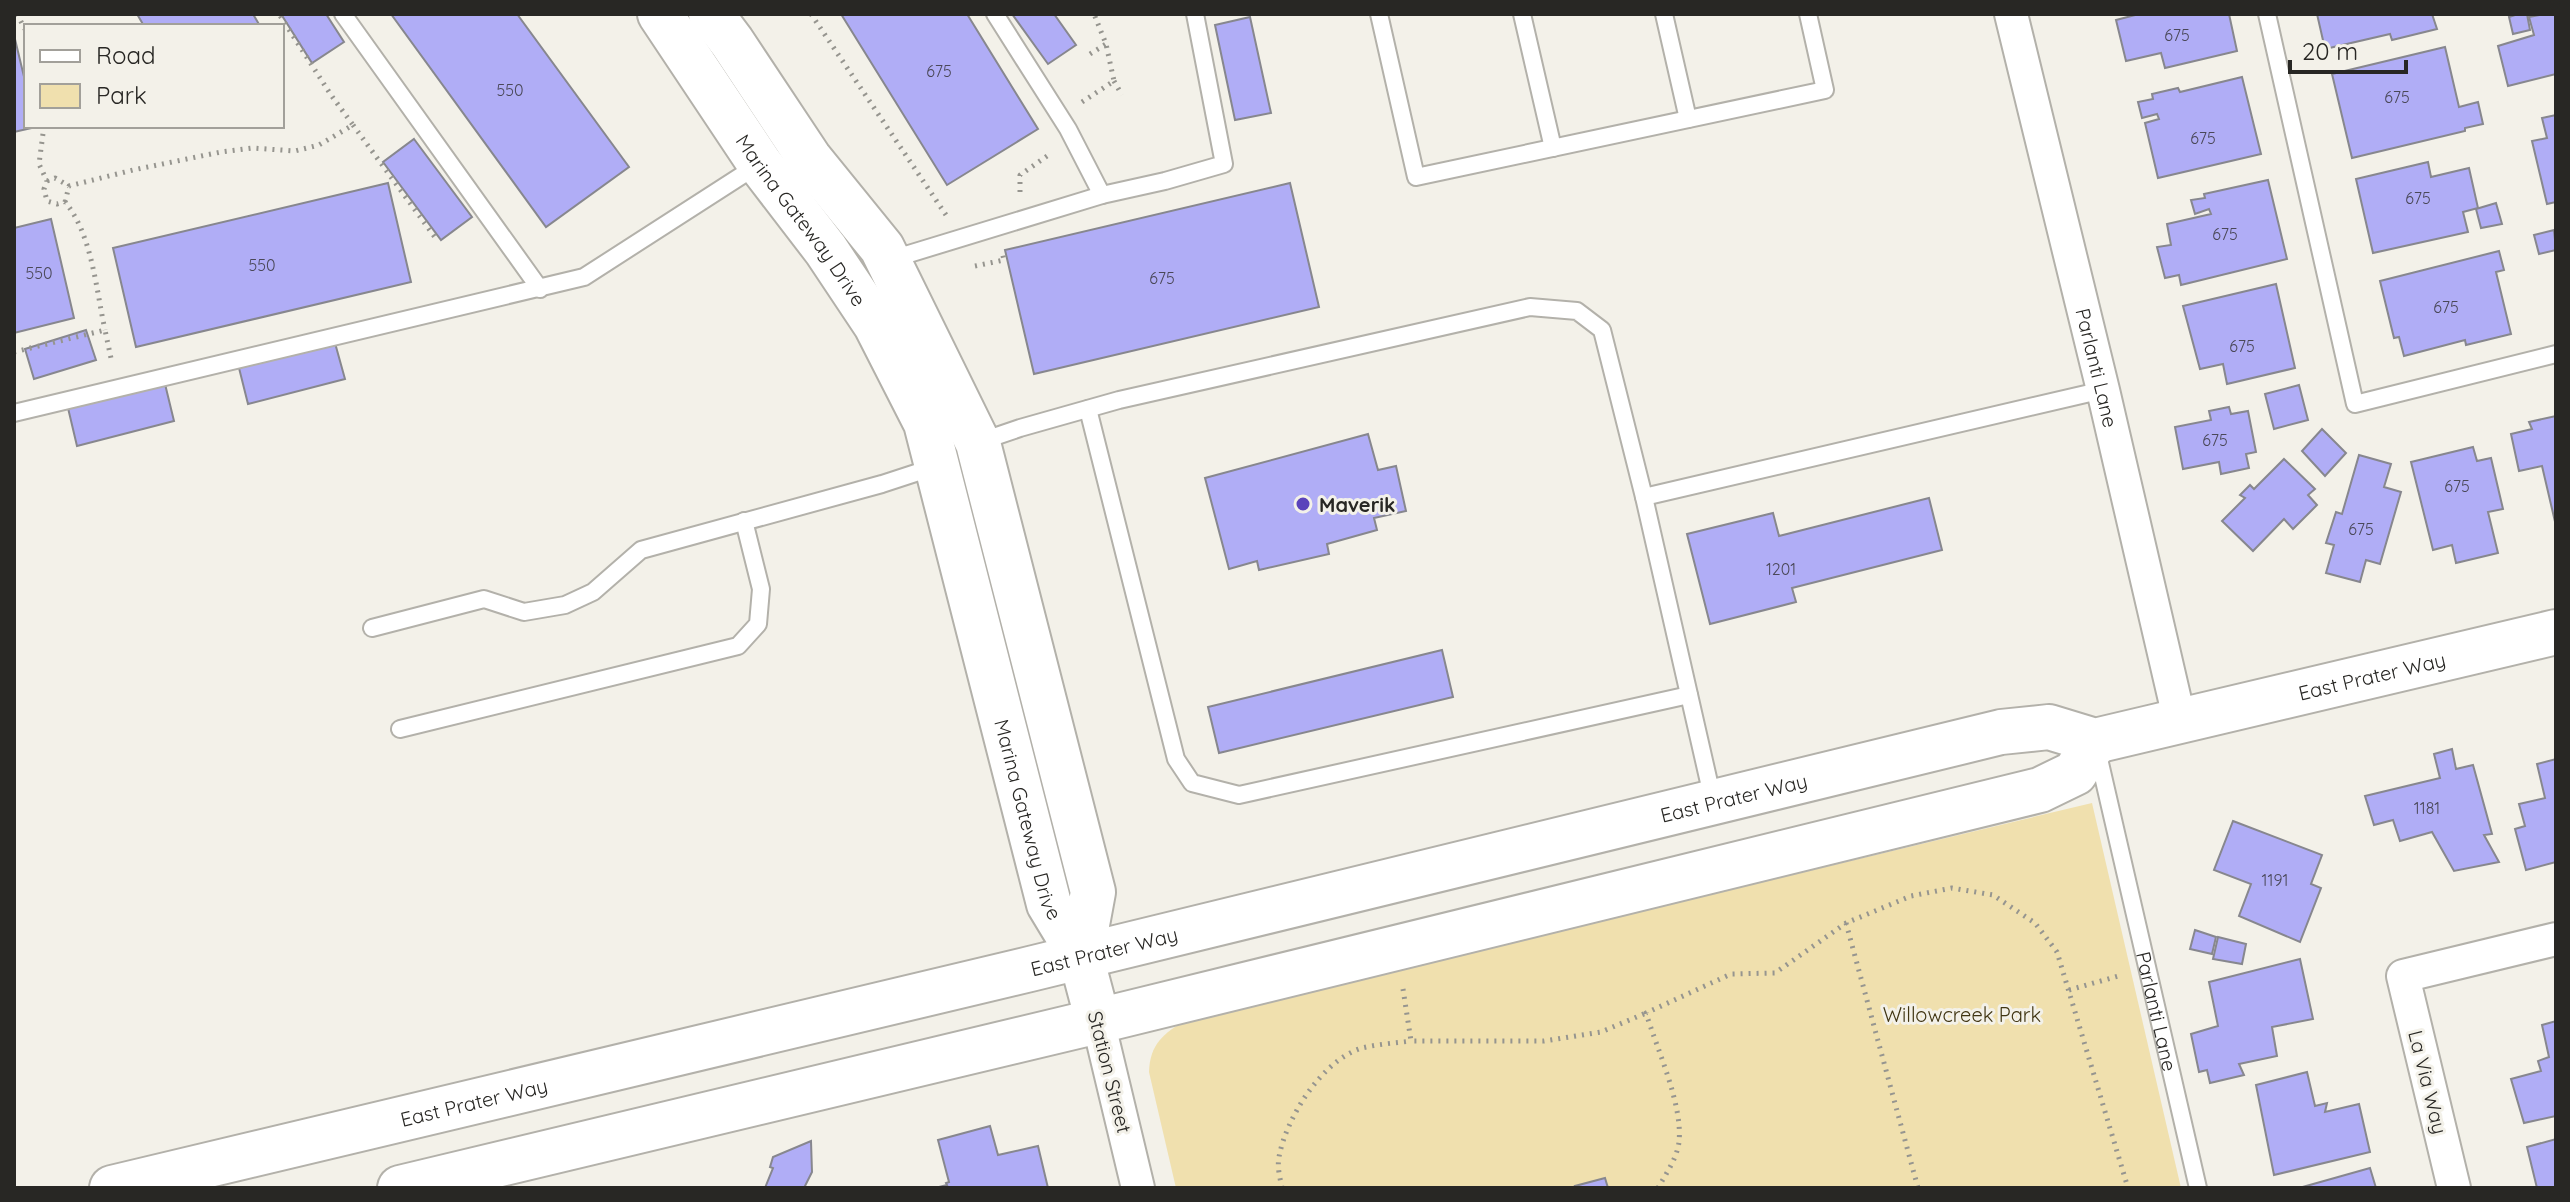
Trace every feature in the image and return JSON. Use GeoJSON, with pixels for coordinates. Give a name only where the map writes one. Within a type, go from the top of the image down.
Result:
{"type":"FeatureCollection","features":[{"type":"Feature","properties":{"kind":"main road","name":"Marina Gateway Drive"},"geometry":{"type":"LineString","coordinates":[[660,14],[760,164],[826,250],[876,325],[926,423],[957,454]]}},
{"type":"Feature","properties":{"kind":"main road","name":"Marina Gateway Drive"},"geometry":{"type":"LineString","coordinates":[[711,14],[809,158],[882,248],[888,261],[957,454],[1093,892],[1081,957]]}},
{"type":"Feature","properties":{"kind":"main road","name":"East Prater Way"},"geometry":{"type":"LineString","coordinates":[[112,1188],[1081,957],[2001,732],[2049,727],[2095,741],[2556,632]]}},
{"type":"Feature","properties":{"kind":"main road"},"geometry":{"type":"LineString","coordinates":[[400,1188],[2040,790],[2075,773],[2095,741]]}},
{"type":"Feature","properties":{"kind":"main road","name":"Station Street"},"geometry":{"type":"LineString","coordinates":[[1081,957],[1098,1021]]}},
{"type":"Feature","properties":{"kind":"street","name":"Parlanti Lane"},"geometry":{"type":"LineString","coordinates":[[2011,14],[2180,722]]}},
{"type":"Feature","properties":{"kind":"street","name":"La Via Way"},"geometry":{"type":"LineString","coordinates":[[2454,1188],[2403,976],[2556,939]]}},
{"type":"Feature","properties":{"kind":"street","name":"Station Street"},"geometry":{"type":"LineString","coordinates":[[1098,1021],[1138,1188]]}},
{"type":"Feature","properties":{"kind":"lane"},"geometry":{"type":"LineString","coordinates":[[343,14],[540,289]]}},
{"type":"Feature","properties":{"kind":"lane"},"geometry":{"type":"LineString","coordinates":[[995,14],[1068,129],[1102,195]]}},
{"type":"Feature","properties":{"kind":"lane"},"geometry":{"type":"LineString","coordinates":[[888,261],[1102,195],[1224,164],[1195,14]]}},
{"type":"Feature","properties":{"kind":"lane"},"geometry":{"type":"LineString","coordinates":[[1379,14],[1416,177],[1825,90],[1808,14]]}},
{"type":"Feature","properties":{"kind":"lane"},"geometry":{"type":"LineString","coordinates":[[1522,14],[1553,148]]}},
{"type":"Feature","properties":{"kind":"lane"},"geometry":{"type":"LineString","coordinates":[[1664,14],[1688,119]]}},
{"type":"Feature","properties":{"kind":"lane"},"geometry":{"type":"LineString","coordinates":[[2267,14],[2355,404],[2556,354]]}},
{"type":"Feature","properties":{"kind":"lane"},"geometry":{"type":"LineString","coordinates":[[14,413],[584,277],[760,164]]}},
{"type":"Feature","properties":{"kind":"lane"},"geometry":{"type":"LineString","coordinates":[[372,628],[484,599],[524,612],[565,605],[593,592],[641,550],[882,484],[1020,428],[1088,409],[1530,307],[1577,311],[1602,330],[1644,497],[1713,802]]}},
{"type":"Feature","properties":{"kind":"lane"},"geometry":{"type":"LineString","coordinates":[[1644,497],[2103,390]]}},
{"type":"Feature","properties":{"kind":"lane"},"geometry":{"type":"LineString","coordinates":[[1088,409],[1176,759],[1192,783],[1239,795],[1689,695]]}},
{"type":"Feature","properties":{"kind":"lane"},"geometry":{"type":"LineString","coordinates":[[400,729],[738,646],[758,624],[761,589],[744,521]]}},
{"type":"Feature","properties":{"kind":"lane","name":"Parlanti Lane"},"geometry":{"type":"LineString","coordinates":[[2095,741],[2198,1188]]}},
{"type":"Feature","properties":{"kind":"path"},"geometry":{"type":"LineString","coordinates":[[279,14],[331,95],[437,240]]}},
{"type":"Feature","properties":{"kind":"path"},"geometry":{"type":"LineString","coordinates":[[811,14],[946,215]]}},
{"type":"Feature","properties":{"kind":"path"},"geometry":{"type":"LineString","coordinates":[[1096,15],[1094,20],[1106,44],[1114,81],[1122,95]]}},
{"type":"Feature","properties":{"kind":"path"},"geometry":{"type":"LineString","coordinates":[[1090,54],[1106,44]]}},
{"type":"Feature","properties":{"kind":"path"},"geometry":{"type":"LineString","coordinates":[[1082,102],[1114,81]]}},
{"type":"Feature","properties":{"kind":"path"},"geometry":{"type":"LineString","coordinates":[[47,181],[55,178],[69,186],[221,152],[253,148],[295,151],[319,145],[353,125]]}},
{"type":"Feature","properties":{"kind":"path"},"geometry":{"type":"LineString","coordinates":[[44,128],[39,164],[47,181],[44,189],[47,201],[57,204],[65,202]]}},
{"type":"Feature","properties":{"kind":"path"},"geometry":{"type":"LineString","coordinates":[[1020,196],[1020,175],[1054,152]]}},
{"type":"Feature","properties":{"kind":"path"},"geometry":{"type":"LineString","coordinates":[[65,202],[69,186]]}},
{"type":"Feature","properties":{"kind":"path"},"geometry":{"type":"LineString","coordinates":[[65,202],[75,214],[84,234],[118,387]]}},
{"type":"Feature","properties":{"kind":"path"},"geometry":{"type":"LineString","coordinates":[[933,218],[958,212]]}},
{"type":"Feature","properties":{"kind":"path"},"geometry":{"type":"LineString","coordinates":[[14,352],[105,330]]}},
{"type":"Feature","properties":{"kind":"path"},"geometry":{"type":"LineString","coordinates":[[1282,1188],[1278,1160],[1288,1127],[1308,1091],[1336,1064],[1360,1049],[1411,1041],[1544,1041],[1601,1032],[1731,974],[1775,973],[1846,923],[1911,896],[1952,888],[1993,895],[2035,923],[2057,952],[2128,1188]]}},
{"type":"Feature","properties":{"kind":"path"},"geometry":{"type":"LineString","coordinates":[[1846,923],[1918,1188]]}},
{"type":"Feature","properties":{"kind":"path"},"geometry":{"type":"LineString","coordinates":[[1403,988],[1411,1041]]}},
{"type":"Feature","properties":{"kind":"path"},"geometry":{"type":"LineString","coordinates":[[1646,1013],[1679,1116],[1679,1145],[1658,1188]]}},
{"type":"Feature","properties":{"kind":"green space","name":"Willowcreek Park"},"geometry":{"type":"Polygon","coordinates":[[[2092,803],[2181,1188],[1176,1188],[1149,1072],[1152,1054],[1159,1041],[1186,1020],[2092,803]]]}},
{"type":"Feature","properties":{"kind":"building"},"geometry":{"type":"Polygon","coordinates":[[[137,14],[253,14],[259,24],[143,24],[137,14]]]}},
{"type":"Feature","properties":{"kind":"building"},"geometry":{"type":"Polygon","coordinates":[[[281,14],[326,14],[344,42],[312,63],[281,14]]]}},
{"type":"Feature","properties":{"kind":"building"},"geometry":{"type":"Polygon","coordinates":[[[391,14],[517,14],[629,167],[546,227],[391,14]]]}},
{"type":"Feature","properties":{"kind":"building"},"geometry":{"type":"Polygon","coordinates":[[[841,14],[967,14],[1038,129],[947,185],[841,14]]]}},
{"type":"Feature","properties":{"kind":"building"},"geometry":{"type":"Polygon","coordinates":[[[1012,14],[1054,14],[1076,45],[1048,64],[1012,14]]]}},
{"type":"Feature","properties":{"kind":"building"},"geometry":{"type":"Polygon","coordinates":[[[2139,14],[2229,14],[2237,51],[2165,68],[2161,53],[2126,61],[2116,20],[2139,14]]]}},
{"type":"Feature","properties":{"kind":"building"},"geometry":{"type":"Polygon","coordinates":[[[2317,14],[2432,14],[2437,29],[2392,40],[2390,34],[2325,49],[2317,14]]]}},
{"type":"Feature","properties":{"kind":"building"},"geometry":{"type":"Polygon","coordinates":[[[2527,14],[2530,30],[2513,34],[2509,17],[2527,14]]]}},
{"type":"Feature","properties":{"kind":"building"},"geometry":{"type":"Polygon","coordinates":[[[2556,14],[2556,74],[2508,86],[2498,46],[2534,35],[2529,17],[2556,14]]]}},
{"type":"Feature","properties":{"kind":"building"},"geometry":{"type":"Polygon","coordinates":[[[1250,17],[1271,113],[1235,120],[1215,25],[1250,17]]]}},
{"type":"Feature","properties":{"kind":"building"},"geometry":{"type":"Polygon","coordinates":[[[14,35],[24,77],[24,128],[32,128],[14,132],[14,35]]]}},
{"type":"Feature","properties":{"kind":"building"},"geometry":{"type":"Polygon","coordinates":[[[2445,47],[2459,107],[2478,102],[2483,124],[2352,158],[2332,74],[2445,47]]]}},
{"type":"Feature","properties":{"kind":"building"},"geometry":{"type":"Polygon","coordinates":[[[2242,77],[2261,154],[2158,178],[2145,123],[2159,119],[2157,114],[2142,118],[2138,102],[2153,99],[2152,94],[2178,88],[2180,92],[2242,77]]]}},
{"type":"Feature","properties":{"kind":"building"},"geometry":{"type":"Polygon","coordinates":[[[2556,115],[2556,202],[2547,204],[2532,141],[2547,138],[2542,118],[2556,115]]]}},
{"type":"Feature","properties":{"kind":"building"},"geometry":{"type":"Polygon","coordinates":[[[414,139],[472,217],[441,240],[383,162],[414,139]]]}},
{"type":"Feature","properties":{"kind":"building"},"geometry":{"type":"Polygon","coordinates":[[[2428,162],[2431,177],[2469,168],[2478,208],[2463,212],[2468,232],[2373,253],[2356,179],[2428,162]]]}},
{"type":"Feature","properties":{"kind":"building"},"geometry":{"type":"Polygon","coordinates":[[[2268,180],[2287,259],[2181,285],[2179,275],[2165,278],[2157,247],[2171,245],[2167,224],[2211,214],[2209,209],[2195,214],[2191,200],[2205,198],[2204,194],[2268,180]]]}},
{"type":"Feature","properties":{"kind":"building"},"geometry":{"type":"Polygon","coordinates":[[[388,183],[411,282],[136,347],[113,248],[388,183]]]}},
{"type":"Feature","properties":{"kind":"building"},"geometry":{"type":"Polygon","coordinates":[[[1290,183],[1319,307],[1034,374],[1005,250],[1290,183]]]}},
{"type":"Feature","properties":{"kind":"building"},"geometry":{"type":"Polygon","coordinates":[[[2496,203],[2502,224],[2481,228],[2476,209],[2496,203]]]}},
{"type":"Feature","properties":{"kind":"building"},"geometry":{"type":"Polygon","coordinates":[[[51,219],[74,318],[14,333],[14,228],[51,219]]]}},
{"type":"Feature","properties":{"kind":"building"},"geometry":{"type":"Polygon","coordinates":[[[2554,230],[2556,250],[2539,254],[2534,235],[2554,230]]]}},
{"type":"Feature","properties":{"kind":"building"},"geometry":{"type":"Polygon","coordinates":[[[2499,251],[2504,270],[2496,272],[2511,334],[2466,345],[2465,340],[2404,356],[2399,337],[2394,338],[2380,281],[2499,251]]]}},
{"type":"Feature","properties":{"kind":"building"},"geometry":{"type":"Polygon","coordinates":[[[2276,284],[2295,368],[2227,384],[2223,364],[2200,369],[2183,306],[2276,284]]]}},
{"type":"Feature","properties":{"kind":"building"},"geometry":{"type":"Polygon","coordinates":[[[86,330],[96,360],[34,379],[25,349],[86,330]]]}},
{"type":"Feature","properties":{"kind":"building"},"geometry":{"type":"Polygon","coordinates":[[[335,343],[345,379],[248,404],[239,368],[335,343]]]}},
{"type":"Feature","properties":{"kind":"building"},"geometry":{"type":"Polygon","coordinates":[[[165,384],[174,421],[77,446],[68,408],[165,384]]]}},
{"type":"Feature","properties":{"kind":"building"},"geometry":{"type":"Polygon","coordinates":[[[2299,385],[2308,420],[2274,429],[2265,394],[2299,385]]]}},
{"type":"Feature","properties":{"kind":"building"},"geometry":{"type":"Polygon","coordinates":[[[2229,407],[2231,414],[2248,411],[2256,452],[2246,454],[2249,468],[2221,474],[2219,462],[2183,469],[2175,427],[2211,420],[2209,411],[2229,407]]]}},
{"type":"Feature","properties":{"kind":"building"},"geometry":{"type":"Polygon","coordinates":[[[2556,416],[2556,526],[2542,466],[2519,471],[2511,434],[2532,429],[2529,422],[2556,416]]]}},
{"type":"Feature","properties":{"kind":"building"},"geometry":{"type":"Polygon","coordinates":[[[2322,429],[2346,453],[2325,476],[2302,451],[2322,429]]]}},
{"type":"Feature","properties":{"kind":"building"},"geometry":{"type":"Polygon","coordinates":[[[1368,434],[1378,470],[1396,466],[1406,511],[1374,518],[1377,530],[1327,544],[1329,554],[1259,570],[1257,561],[1229,569],[1205,478],[1368,434]]]}},
{"type":"Feature","properties":{"kind":"building"},"geometry":{"type":"Polygon","coordinates":[[[2473,447],[2477,461],[2491,458],[2503,509],[2488,512],[2498,553],[2456,563],[2452,545],[2433,550],[2411,462],[2473,447]]]}},
{"type":"Feature","properties":{"kind":"building"},"geometry":{"type":"Polygon","coordinates":[[[2359,455],[2391,464],[2384,487],[2401,492],[2380,564],[2366,560],[2360,582],[2326,573],[2334,545],[2326,543],[2336,512],[2342,514],[2359,455]]]}},
{"type":"Feature","properties":{"kind":"building"},"geometry":{"type":"Polygon","coordinates":[[[2284,459],[2315,489],[2308,495],[2317,505],[2293,529],[2284,519],[2253,551],[2222,521],[2245,498],[2240,495],[2250,485],[2254,489],[2284,459]]]}},
{"type":"Feature","properties":{"kind":"building"},"geometry":{"type":"Polygon","coordinates":[[[1929,498],[1942,550],[1792,588],[1796,602],[1710,624],[1687,534],[1773,513],[1779,536],[1929,498]]]}},
{"type":"Feature","properties":{"kind":"building"},"geometry":{"type":"Polygon","coordinates":[[[1442,650],[1453,697],[1219,753],[1208,707],[1442,650]]]}},
{"type":"Feature","properties":{"kind":"building"},"geometry":{"type":"Polygon","coordinates":[[[2452,749],[2456,769],[2473,765],[2492,834],[2484,835],[2499,862],[2454,871],[2432,832],[2400,841],[2393,820],[2374,825],[2365,796],[2440,778],[2434,754],[2452,749]]]}},
{"type":"Feature","properties":{"kind":"building"},"geometry":{"type":"Polygon","coordinates":[[[2556,759],[2556,862],[2526,870],[2515,829],[2525,826],[2519,804],[2545,798],[2537,764],[2556,759]]]}},
{"type":"Feature","properties":{"kind":"building"},"geometry":{"type":"Polygon","coordinates":[[[2233,821],[2322,855],[2311,884],[2321,888],[2300,942],[2239,916],[2251,884],[2214,870],[2233,821]]]}},
{"type":"Feature","properties":{"kind":"building"},"geometry":{"type":"Polygon","coordinates":[[[2195,930],[2216,937],[2212,954],[2190,949],[2195,930]]]}},
{"type":"Feature","properties":{"kind":"building"},"geometry":{"type":"Polygon","coordinates":[[[2218,937],[2246,944],[2242,964],[2213,959],[2218,937]]]}},
{"type":"Feature","properties":{"kind":"building"},"geometry":{"type":"Polygon","coordinates":[[[2300,959],[2313,1019],[2272,1027],[2277,1056],[2239,1064],[2244,1075],[2210,1083],[2207,1070],[2199,1072],[2191,1034],[2218,1026],[2209,982],[2300,959]]]}},
{"type":"Feature","properties":{"kind":"building"},"geometry":{"type":"Polygon","coordinates":[[[2556,1021],[2556,1116],[2524,1123],[2511,1079],[2541,1071],[2538,1061],[2549,1057],[2542,1025],[2556,1021]]]}},
{"type":"Feature","properties":{"kind":"building"},"geometry":{"type":"Polygon","coordinates":[[[2307,1072],[2315,1106],[2327,1103],[2325,1112],[2359,1104],[2370,1152],[2274,1175],[2256,1085],[2307,1072]]]}},
{"type":"Feature","properties":{"kind":"building"},"geometry":{"type":"Polygon","coordinates":[[[990,1126],[998,1155],[1038,1146],[1048,1188],[935,1188],[949,1182],[938,1140],[990,1126]]]}},
{"type":"Feature","properties":{"kind":"building"},"geometry":{"type":"Polygon","coordinates":[[[2556,1139],[2556,1188],[2537,1188],[2527,1147],[2556,1139]]]}},
{"type":"Feature","properties":{"kind":"building"},"geometry":{"type":"Polygon","coordinates":[[[811,1141],[812,1172],[804,1188],[765,1188],[773,1168],[770,1167],[773,1157],[811,1141]]]}},
{"type":"Feature","properties":{"kind":"building"},"geometry":{"type":"Polygon","coordinates":[[[2370,1168],[2376,1188],[2299,1188],[2370,1168]]]}},
{"type":"Feature","properties":{"kind":"building"},"geometry":{"type":"Polygon","coordinates":[[[1605,1178],[1608,1188],[1575,1186],[1605,1178]]]}},
{"type":"Feature","properties":{"kind":"place","name":"Maverik"},"geometry":{"type":"Point","coordinates":[1303,504]}}]}
